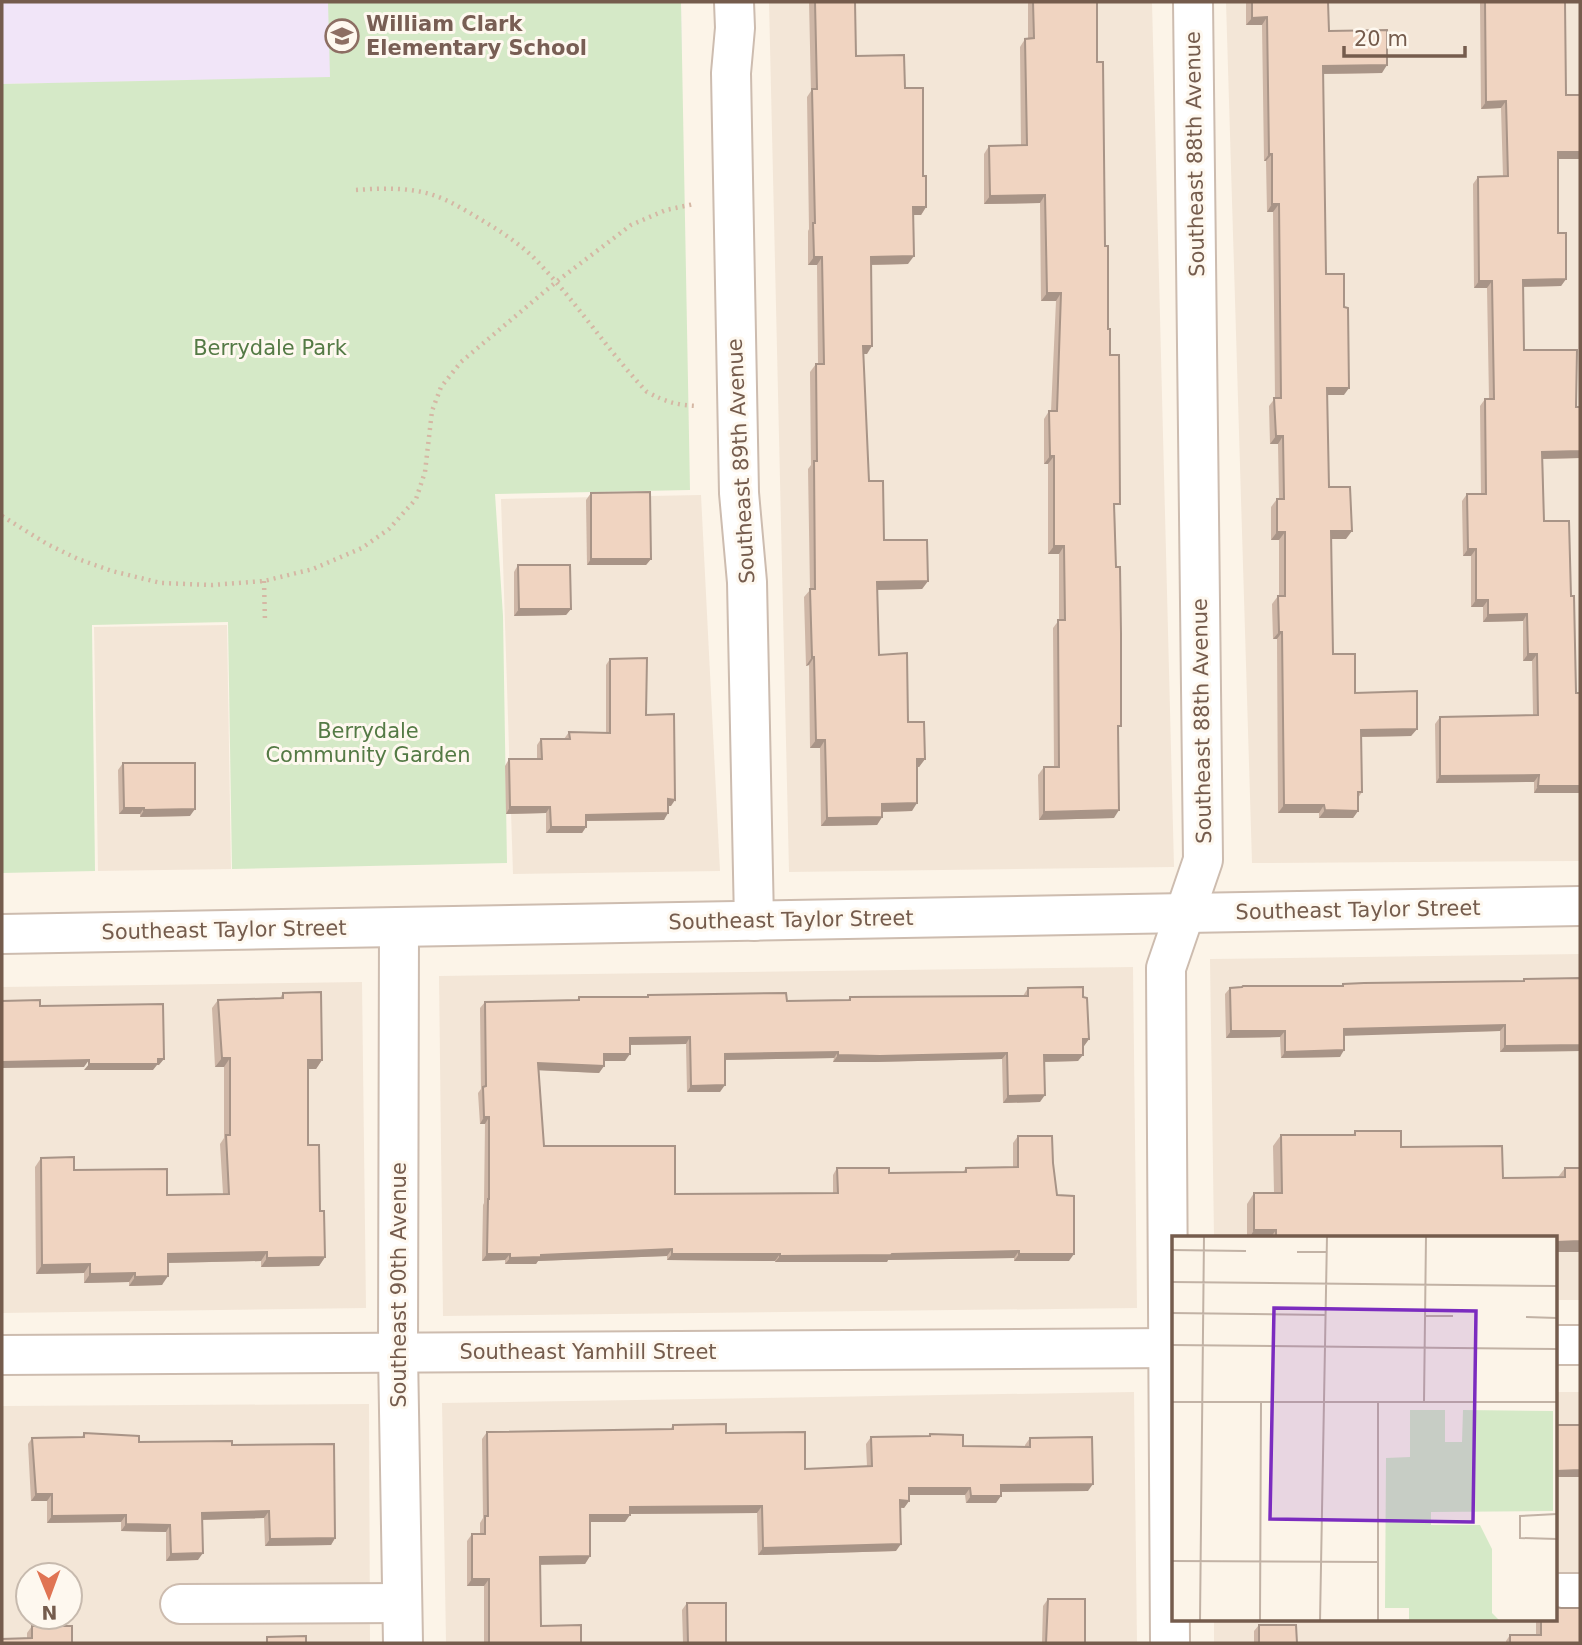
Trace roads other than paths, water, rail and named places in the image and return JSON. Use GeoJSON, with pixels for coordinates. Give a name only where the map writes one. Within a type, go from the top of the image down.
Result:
{"type":"FeatureCollection","features":[{"type":"Feature","properties":{"kind":"street","name":"Southeast 89th Avenue"},"geometry":{"type":"LineString","coordinates":[[734,2],[731,73],[738,493],[747,582],[754,921]]}},
{"type":"Feature","properties":{"kind":"street","name":"Southeast 88th Avenue"},"geometry":{"type":"LineString","coordinates":[[1170,1643],[1172,1348],[1166,968],[1203,860],[1193,2]]}},
{"type":"Feature","properties":{"kind":"street","name":"Southeast Taylor Street"},"geometry":{"type":"LineString","coordinates":[[2,934],[1580,906]]}},
{"type":"Feature","properties":{"kind":"street","name":"Southeast 90th Avenue"},"geometry":{"type":"LineString","coordinates":[[399,927],[398,1353],[403,1643]]}},
{"type":"Feature","properties":{"kind":"street"},"geometry":{"type":"LineString","coordinates":[[1558,1345],[1580,1345]]}},
{"type":"Feature","properties":{"kind":"street","name":"Southeast Yamhill Street"},"geometry":{"type":"LineString","coordinates":[[2,1355],[1172,1348]]}},
{"type":"Feature","properties":{"kind":"street"},"geometry":{"type":"LineString","coordinates":[[1558,1593],[1580,1592]]}},
{"type":"Feature","properties":{"kind":"street"},"geometry":{"type":"LineString","coordinates":[[180,1604],[402,1603]]}},
{"type":"Feature","properties":{"kind":"place","name":"William Clark Elementary School"},"geometry":{"type":"Point","coordinates":[342,36]}},
{"type":"Feature","properties":{"kind":"park label","name":"Berrydale Park"},"geometry":{"type":"Point","coordinates":[270,348]}},
{"type":"Feature","properties":{"kind":"park label","name":"Berrydale Community Garden"},"geometry":{"type":"Point","coordinates":[368,743]}}]}
